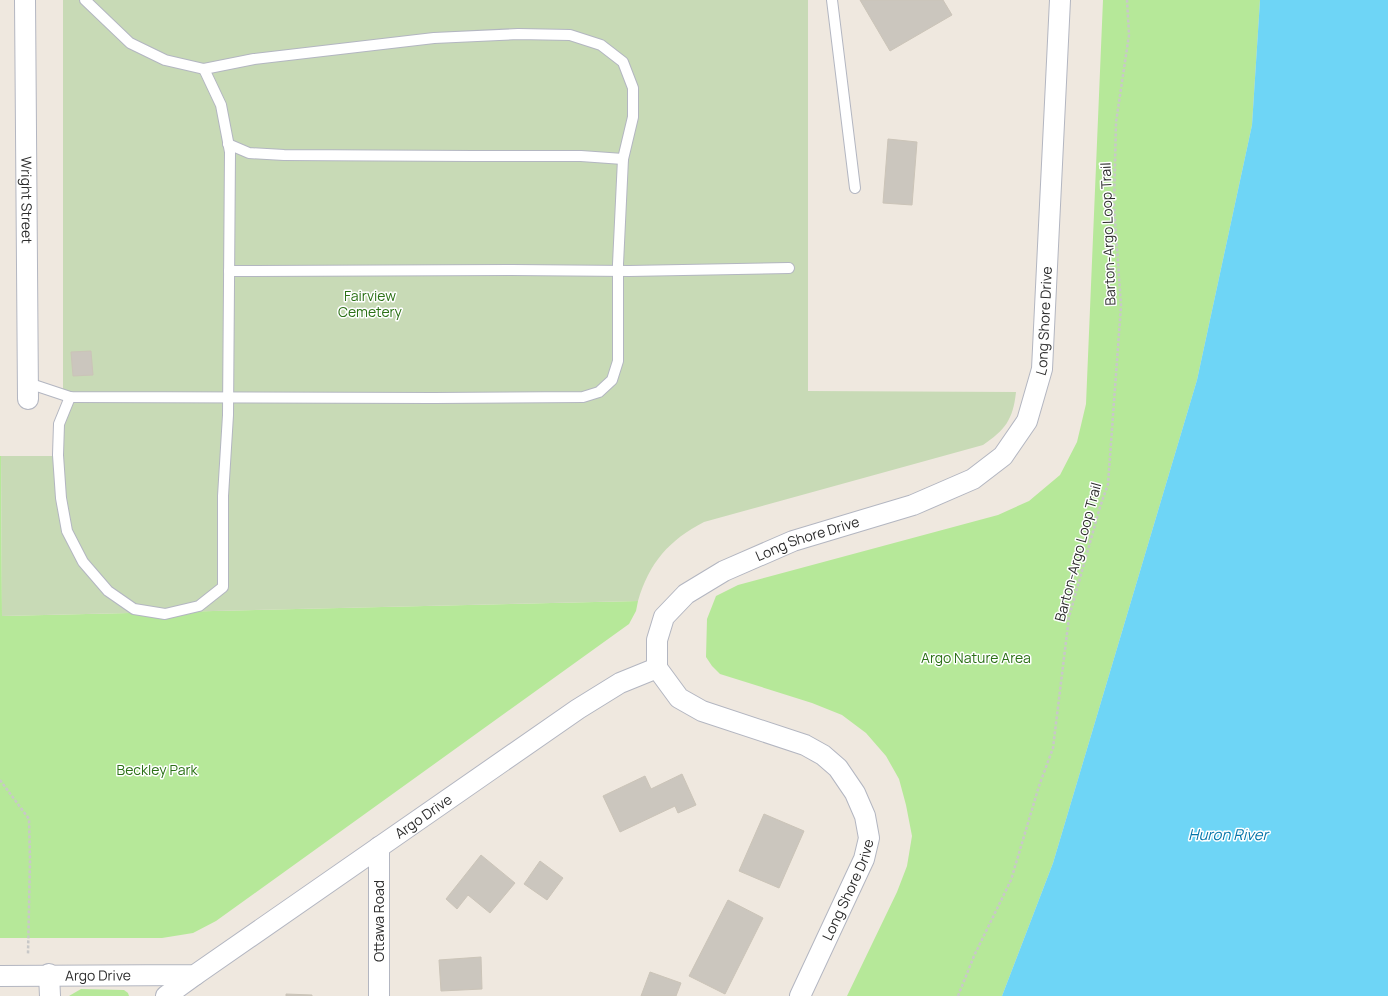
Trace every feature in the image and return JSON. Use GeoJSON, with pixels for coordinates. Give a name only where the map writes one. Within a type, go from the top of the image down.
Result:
{"type":"FeatureCollection","features":[{"type":"Feature","properties":{"kind":"street","name":"Wright Street"},"geometry":{"type":"LineString","coordinates":[[25,0],[28,391]]}},
{"type":"Feature","properties":{"kind":"street","name":"Long Shore Drive"},"geometry":{"type":"LineString","coordinates":[[800,996],[864,858],[869,838],[865,816],[855,793],[838,768],[822,755],[805,745],[702,711],[679,698],[658,668],[657,640],[664,618],[686,594],[724,571],[792,541],[913,505],[973,479],[1003,456],[1028,421],[1042,369],[1060,0]]}},
{"type":"Feature","properties":{"kind":"street","name":"Argo Drive"},"geometry":{"type":"LineString","coordinates":[[166,996],[379,847],[510,758],[578,709],[620,683],[658,668]]}},
{"type":"Feature","properties":{"kind":"street","name":"Ottawa Road"},"geometry":{"type":"LineString","coordinates":[[379,847],[379,996]]}},
{"type":"Feature","properties":{"kind":"street","name":"Argo Drive"},"geometry":{"type":"LineString","coordinates":[[0,976],[49,974],[195,975]]}},
{"type":"Feature","properties":{"kind":"street"},"geometry":{"type":"LineString","coordinates":[[49,974],[50,996]]}},
{"type":"Feature","properties":{"kind":"lane"},"geometry":{"type":"LineString","coordinates":[[28,391],[70,397],[583,397],[599,392],[612,380],[618,361],[618,271],[623,159],[633,117],[633,88],[622,62],[601,45],[570,35],[518,34],[434,38],[254,59],[204,69],[165,60],[130,43],[85,0]]}},
{"type":"Feature","properties":{"kind":"lane"},"geometry":{"type":"LineString","coordinates":[[832,0],[855,188]]}},
{"type":"Feature","properties":{"kind":"lane"},"geometry":{"type":"LineString","coordinates":[[70,397],[59,424],[58,455],[61,498],[67,531],[84,562],[108,591],[134,609],[165,614],[199,606],[222,587],[223,496],[228,398],[230,152],[221,105],[204,69]]}},
{"type":"Feature","properties":{"kind":"lane"},"geometry":{"type":"LineString","coordinates":[[228,144],[249,153],[284,155],[581,156],[623,159]]}},
{"type":"Feature","properties":{"kind":"lane"},"geometry":{"type":"LineString","coordinates":[[229,271],[618,271],[789,268]]}},
{"type":"Feature","properties":{"kind":"path","name":"Barton-Argo Loop Trail"},"geometry":{"type":"LineString","coordinates":[[958,996],[974,956],[1011,880],[1039,786],[1053,748],[1069,617],[1100,507],[1108,484],[1121,306],[1114,206],[1116,122],[1129,35],[1127,0]]}},
{"type":"Feature","properties":{"kind":"path"},"geometry":{"type":"LineString","coordinates":[[0,780],[29,819],[30,860],[28,954]]}},
{"type":"Feature","properties":{"kind":"green space","name":"Fairview Cemetery"},"geometry":{"type":"Polygon","coordinates":[[[63,0],[808,0],[808,391],[1016,392],[1015,402],[1010,417],[1002,429],[983,445],[704,522],[680,537],[662,554],[648,575],[638,601],[2,616],[1,456],[63,456],[63,0]]]}},
{"type":"Feature","properties":{"kind":"green space","name":"Argo Nature Area"},"geometry":{"type":"Polygon","coordinates":[[[1103,0],[1260,0],[1252,125],[1197,380],[1053,863],[1002,996],[847,996],[897,892],[907,866],[912,836],[899,779],[886,756],[866,733],[842,715],[812,703],[720,674],[706,657],[707,619],[716,596],[738,585],[998,515],[1029,501],[1060,475],[1077,442],[1086,404],[1103,0]]]}},
{"type":"Feature","properties":{"kind":"green space","name":"Beckley Park"},"geometry":{"type":"Polygon","coordinates":[[[0,456],[2,616],[638,601],[636,611],[629,624],[216,921],[193,933],[162,938],[0,938],[0,456]]]}},
{"type":"Feature","properties":{"kind":"green space"},"geometry":{"type":"Polygon","coordinates":[[[81,989],[124,990],[129,996],[69,996],[81,989]]]}},
{"type":"Feature","properties":{"kind":"water","name":"Huron River"},"geometry":{"type":"Polygon","coordinates":[[[1260,0],[1388,0],[1388,996],[1002,996],[1053,863],[1197,380],[1252,125],[1260,0]]]}},
{"type":"Feature","properties":{"kind":"building"},"geometry":{"type":"Polygon","coordinates":[[[860,0],[943,0],[952,15],[890,51],[860,0]]]}},
{"type":"Feature","properties":{"kind":"building"},"geometry":{"type":"Polygon","coordinates":[[[888,139],[917,142],[912,205],[883,203],[888,139]]]}},
{"type":"Feature","properties":{"kind":"building"},"geometry":{"type":"Polygon","coordinates":[[[91,351],[93,375],[73,376],[71,352],[91,351]]]}},
{"type":"Feature","properties":{"kind":"building"},"geometry":{"type":"Polygon","coordinates":[[[682,774],[696,805],[678,813],[675,806],[620,832],[603,796],[645,776],[651,789],[682,774]]]}},
{"type":"Feature","properties":{"kind":"building"},"geometry":{"type":"Polygon","coordinates":[[[764,814],[804,831],[779,888],[739,871],[764,814]]]}},
{"type":"Feature","properties":{"kind":"building"},"geometry":{"type":"Polygon","coordinates":[[[481,855],[515,883],[490,913],[468,895],[457,909],[446,899],[481,855]]]}},
{"type":"Feature","properties":{"kind":"building"},"geometry":{"type":"Polygon","coordinates":[[[540,861],[563,878],[547,900],[524,884],[540,861]]]}},
{"type":"Feature","properties":{"kind":"building"},"geometry":{"type":"Polygon","coordinates":[[[728,900],[763,918],[725,994],[689,976],[728,900]]]}},
{"type":"Feature","properties":{"kind":"building"},"geometry":{"type":"Polygon","coordinates":[[[481,957],[482,989],[441,991],[439,960],[481,957]]]}},
{"type":"Feature","properties":{"kind":"building"},"geometry":{"type":"Polygon","coordinates":[[[650,972],[681,983],[676,996],[641,996],[650,972]]]}},
{"type":"Feature","properties":{"kind":"building"},"geometry":{"type":"Polygon","coordinates":[[[286,994],[312,995],[312,996],[286,996],[286,994]]]}}]}
